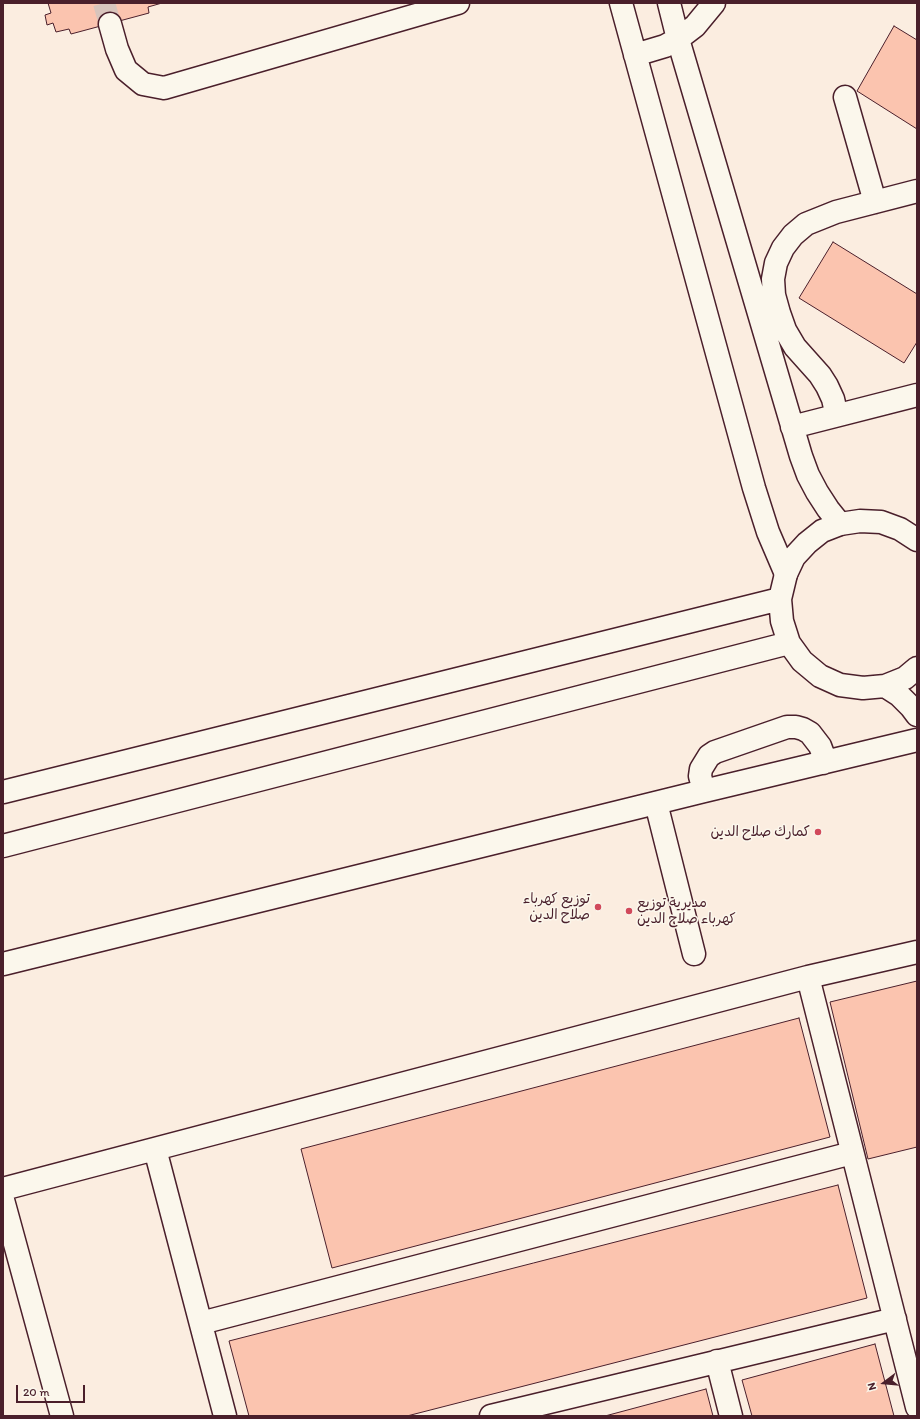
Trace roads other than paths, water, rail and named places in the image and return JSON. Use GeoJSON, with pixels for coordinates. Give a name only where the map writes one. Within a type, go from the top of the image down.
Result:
{"type":"FeatureCollection","features":[{"type":"Feature","properties":{"kind":"street"},"geometry":{"type":"LineString","coordinates":[[110,24],[117,49],[126,70],[143,84],[164,88],[458,3]]}},
{"type":"Feature","properties":{"kind":"street"},"geometry":{"type":"LineString","coordinates":[[621,3],[754,488],[768,532],[786,574]]}},
{"type":"Feature","properties":{"kind":"street"},"geometry":{"type":"LineString","coordinates":[[669,3],[678,39],[792,427],[808,475],[828,509],[840,524]]}},
{"type":"Feature","properties":{"kind":"street"},"geometry":{"type":"LineString","coordinates":[[635,55],[664,46],[678,39],[695,26],[714,3]]}},
{"type":"Feature","properties":{"kind":"street"},"geometry":{"type":"LineString","coordinates":[[845,96],[875,202]]}},
{"type":"Feature","properties":{"kind":"street"},"geometry":{"type":"LineString","coordinates":[[834,416],[836,412],[833,399],[827,386],[820,375],[795,346],[779,313],[774,295],[773,279],[776,263],[783,248],[793,234],[806,224],[836,212],[917,191]]}},
{"type":"Feature","properties":{"kind":"street"},"geometry":{"type":"LineString","coordinates":[[792,427],[917,395]]}},
{"type":"Feature","properties":{"kind":"street"},"geometry":{"type":"LineString","coordinates":[[917,540],[900,529],[881,522],[860,521],[840,524],[822,531],[807,543],[794,557],[786,574],[780,599],[782,621],[789,643],[802,661],[820,676],[840,685],[863,688],[885,686],[905,678],[917,668]]}},
{"type":"Feature","properties":{"kind":"street"},"geometry":{"type":"LineString","coordinates":[[3,792],[780,599]]}},
{"type":"Feature","properties":{"kind":"street"},"geometry":{"type":"LineString","coordinates":[[3,846],[789,643]]}},
{"type":"Feature","properties":{"kind":"street"},"geometry":{"type":"LineString","coordinates":[[885,686],[899,695],[917,715]]}},
{"type":"Feature","properties":{"kind":"street"},"geometry":{"type":"LineString","coordinates":[[704,791],[700,776],[701,769],[709,756],[715,752],[783,728],[796,727],[810,733],[820,746],[822,762]]}},
{"type":"Feature","properties":{"kind":"street"},"geometry":{"type":"LineString","coordinates":[[3,964],[822,762],[917,740]]}},
{"type":"Feature","properties":{"kind":"street"},"geometry":{"type":"LineString","coordinates":[[656,803],[694,954]]}},
{"type":"Feature","properties":{"kind":"street"},"geometry":{"type":"LineString","coordinates":[[3,1189],[808,977],[917,952]]}},
{"type":"Feature","properties":{"kind":"street"},"geometry":{"type":"LineString","coordinates":[[808,977],[917,1407]]}},
{"type":"Feature","properties":{"kind":"street"},"geometry":{"type":"LineString","coordinates":[[155,1149],[225,1416]]}},
{"type":"Feature","properties":{"kind":"street"},"geometry":{"type":"LineString","coordinates":[[201,1323],[852,1153]]}},
{"type":"Feature","properties":{"kind":"street"},"geometry":{"type":"LineString","coordinates":[[3,1200],[62,1416]]}},
{"type":"Feature","properties":{"kind":"street"},"geometry":{"type":"LineString","coordinates":[[491,1416],[557,1408],[717,1361],[895,1319]]}},
{"type":"Feature","properties":{"kind":"street"},"geometry":{"type":"LineString","coordinates":[[717,1361],[731,1416]]}},
{"type":"Feature","properties":{"kind":"tunnel"},"geometry":{"type":"LineString","coordinates":[[104,3],[110,24]]}},
{"type":"Feature","properties":{"kind":"place","name":"كمارك صلاح الدين"},"geometry":{"type":"Point","coordinates":[818,832]}},
{"type":"Feature","properties":{"kind":"place","name":"توزيع كهرباء صلاح الدين"},"geometry":{"type":"Point","coordinates":[598,907]}},
{"type":"Feature","properties":{"kind":"place","name":"مديرية توزيع كهرباء صلاح الدين"},"geometry":{"type":"Point","coordinates":[629,911]}}]}
